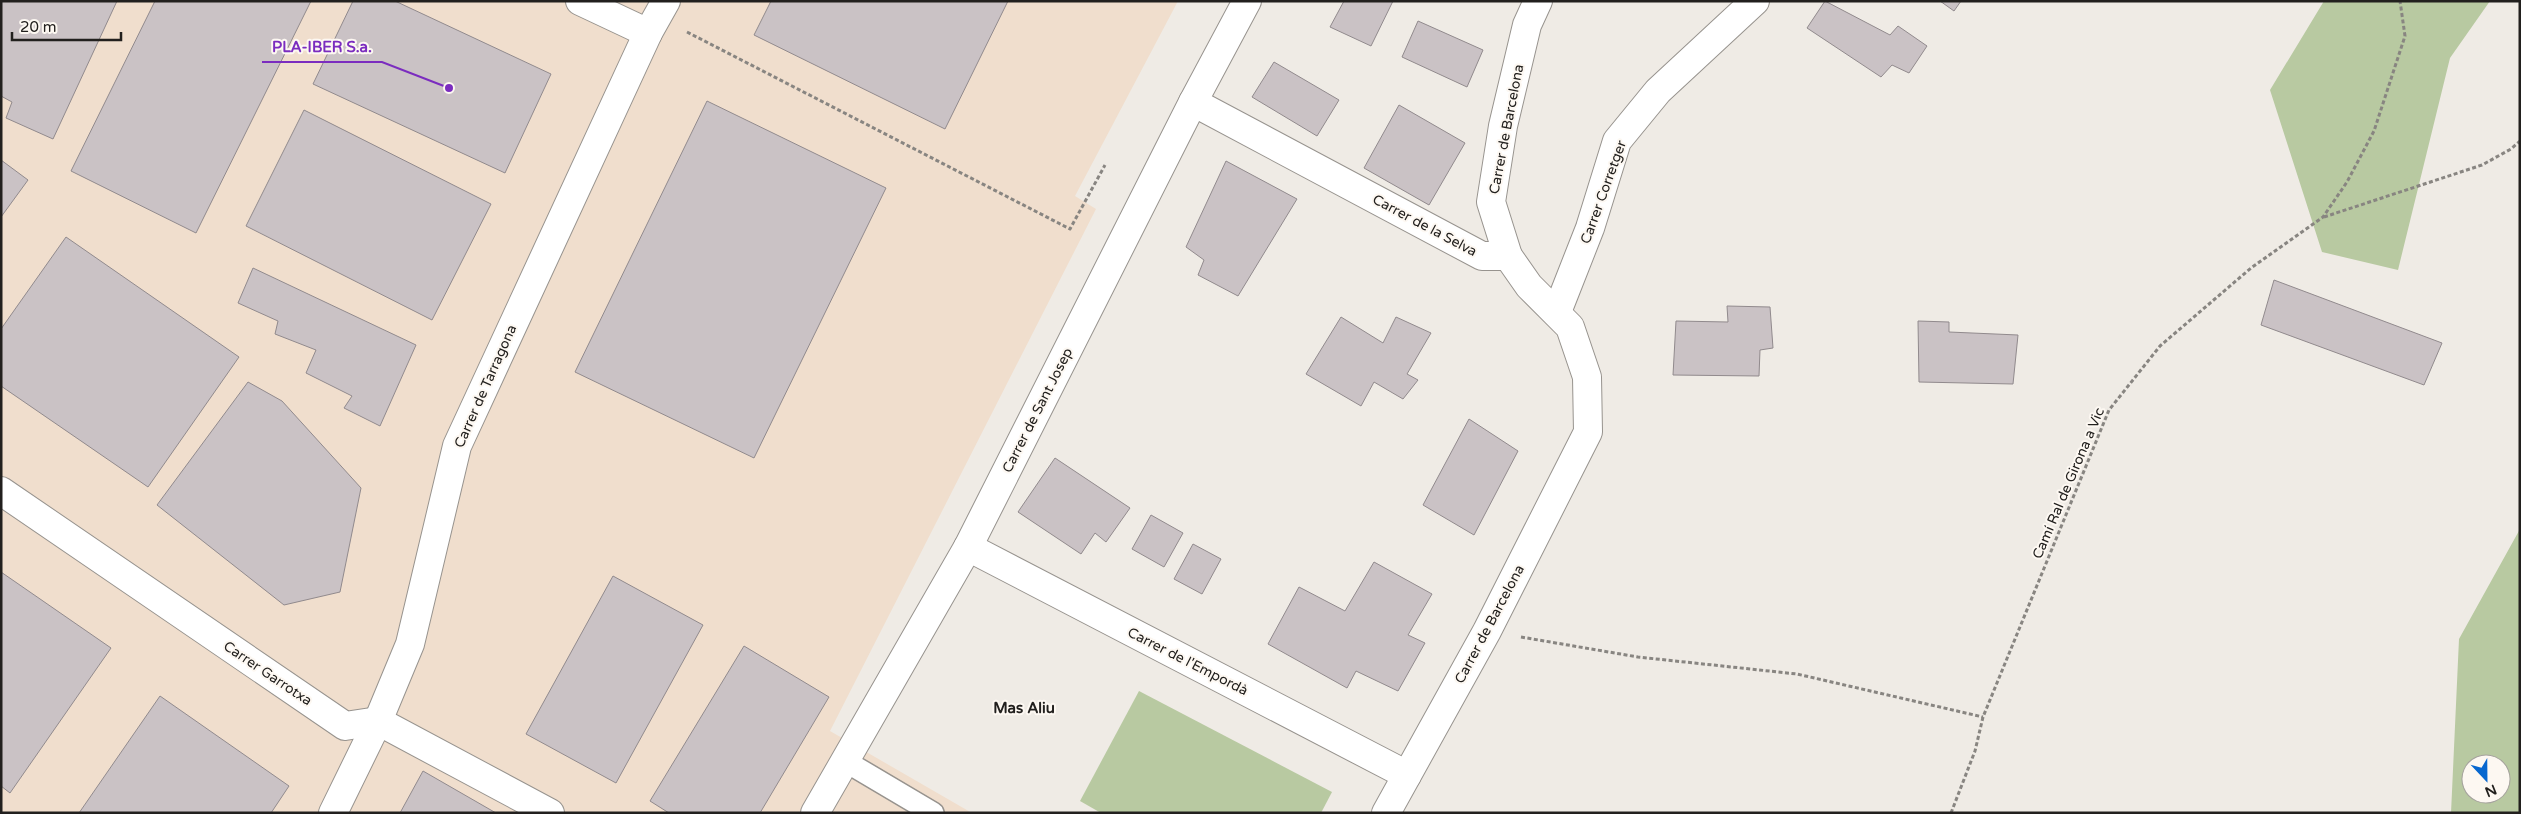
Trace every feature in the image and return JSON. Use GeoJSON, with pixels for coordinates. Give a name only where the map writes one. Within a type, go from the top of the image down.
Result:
{"type":"FeatureCollection","features":[{"type":"Feature","properties":{"kind":"street"},"geometry":{"type":"LineString","coordinates":[[580,1],[657,17]]}},
{"type":"Feature","properties":{"kind":"street","name":"Carrer de Sant Josep"},"geometry":{"type":"LineString","coordinates":[[815,813],[968,547],[1193,102],[1247,1]]}},
{"type":"Feature","properties":{"kind":"street","name":"Carrer de Barcelona"},"geometry":{"type":"LineString","coordinates":[[1508,256],[1491,202],[1503,126],[1527,25],[1538,1]]}},
{"type":"Feature","properties":{"kind":"street","name":"Carrer Corretger"},"geometry":{"type":"LineString","coordinates":[[1557,312],[1590,228],[1617,141],[1658,91],[1755,1]]}},
{"type":"Feature","properties":{"kind":"street","name":"Carrer de Tarragona"},"geometry":{"type":"LineString","coordinates":[[333,813],[378,721],[410,644],[457,446],[657,17]]}},
{"type":"Feature","properties":{"kind":"street","name":"Carrer de la Selva"},"geometry":{"type":"LineString","coordinates":[[1193,102],[1482,256],[1508,256]]}},
{"type":"Feature","properties":{"kind":"street"},"geometry":{"type":"LineString","coordinates":[[1508,256],[1530,286],[1557,312]]}},
{"type":"Feature","properties":{"kind":"street","name":"Carrer de Barcelona"},"geometry":{"type":"LineString","coordinates":[[1386,813],[1487,632],[1588,432],[1587,377],[1570,327],[1557,312]]}},
{"type":"Feature","properties":{"kind":"street","name":"Carrer Garrotxa"},"geometry":{"type":"LineString","coordinates":[[1,491],[345,726],[378,721]]}},
{"type":"Feature","properties":{"kind":"street","name":"Carrer de l'Empordà"},"geometry":{"type":"LineString","coordinates":[[968,547],[1407,775]]}},
{"type":"Feature","properties":{"kind":"street"},"geometry":{"type":"LineString","coordinates":[[378,721],[550,813]]}},
{"type":"Feature","properties":{"kind":"lane"},"geometry":{"type":"LineString","coordinates":[[845,760],[933,813]]}},
{"type":"Feature","properties":{"kind":"path","name":"Camí Ral de Girona a Vic"},"geometry":{"type":"LineString","coordinates":[[1951,813],[1975,751],[1983,716],[2109,410],[2160,346],[2252,268],[2323,217],[2347,182],[2374,131],[2405,36],[2400,1]]}},
{"type":"Feature","properties":{"kind":"path"},"geometry":{"type":"LineString","coordinates":[[657,17],[1070,229],[1105,165]]}},
{"type":"Feature","properties":{"kind":"path"},"geometry":{"type":"LineString","coordinates":[[2323,217],[2482,165],[2512,149],[2520,141]]}},
{"type":"Feature","properties":{"kind":"path"},"geometry":{"type":"LineString","coordinates":[[1487,632],[1638,657],[1797,674],[1983,716]]}},
{"type":"Feature","properties":{"kind":"shaded area"},"geometry":{"type":"Polygon","coordinates":[[[1,1],[1178,1],[1075,196],[1096,209],[830,731],[972,813],[1,813],[1,1]]]}},
{"type":"Feature","properties":{"kind":"green space"},"geometry":{"type":"Polygon","coordinates":[[[2324,1],[2490,1],[2450,58],[2398,270],[2322,252],[2270,90],[2324,1]]]}},
{"type":"Feature","properties":{"kind":"green space"},"geometry":{"type":"Polygon","coordinates":[[[2520,529],[2520,813],[2451,813],[2459,639],[2520,529]]]}},
{"type":"Feature","properties":{"kind":"green space"},"geometry":{"type":"Polygon","coordinates":[[[1139,691],[1332,792],[1321,813],[1101,813],[1080,801],[1139,691]]]}},
{"type":"Feature","properties":{"kind":"building"},"geometry":{"type":"Polygon","coordinates":[[[1,1],[117,1],[53,139],[6,118],[12,102],[1,96],[1,1]]]}},
{"type":"Feature","properties":{"kind":"building"},"geometry":{"type":"Polygon","coordinates":[[[155,1],[311,1],[196,233],[71,171],[155,1]]]}},
{"type":"Feature","properties":{"kind":"building"},"geometry":{"type":"Polygon","coordinates":[[[353,1],[395,1],[551,74],[505,173],[313,84],[353,1]]]}},
{"type":"Feature","properties":{"kind":"building"},"geometry":{"type":"Polygon","coordinates":[[[771,1],[1008,1],[945,129],[754,35],[771,1]]]}},
{"type":"Feature","properties":{"kind":"building"},"geometry":{"type":"Polygon","coordinates":[[[1344,1],[1393,1],[1371,46],[1330,27],[1344,1]]]}},
{"type":"Feature","properties":{"kind":"building"},"geometry":{"type":"Polygon","coordinates":[[[1825,1],[1890,35],[1898,26],[1927,46],[1909,73],[1892,65],[1881,77],[1807,28],[1825,1]]]}},
{"type":"Feature","properties":{"kind":"building"},"geometry":{"type":"Polygon","coordinates":[[[1940,1],[1961,1],[1954,11],[1940,1]]]}},
{"type":"Feature","properties":{"kind":"building"},"geometry":{"type":"Polygon","coordinates":[[[1418,21],[1483,50],[1467,87],[1402,57],[1418,21]]]}},
{"type":"Feature","properties":{"kind":"building"},"geometry":{"type":"Polygon","coordinates":[[[1274,62],[1339,100],[1317,136],[1252,97],[1274,62]]]}},
{"type":"Feature","properties":{"kind":"building"},"geometry":{"type":"Polygon","coordinates":[[[707,101],[886,188],[754,458],[575,372],[707,101]]]}},
{"type":"Feature","properties":{"kind":"building"},"geometry":{"type":"Polygon","coordinates":[[[1399,105],[1465,143],[1429,205],[1364,168],[1399,105]]]}},
{"type":"Feature","properties":{"kind":"building"},"geometry":{"type":"Polygon","coordinates":[[[304,110],[491,204],[432,320],[246,226],[304,110]]]}},
{"type":"Feature","properties":{"kind":"building"},"geometry":{"type":"Polygon","coordinates":[[[1,160],[28,180],[1,217],[1,160]]]}},
{"type":"Feature","properties":{"kind":"building"},"geometry":{"type":"Polygon","coordinates":[[[1226,161],[1297,199],[1238,296],[1198,275],[1204,260],[1186,247],[1226,161]]]}},
{"type":"Feature","properties":{"kind":"building"},"geometry":{"type":"Polygon","coordinates":[[[66,237],[239,357],[148,487],[1,386],[1,329],[66,237]]]}},
{"type":"Feature","properties":{"kind":"building"},"geometry":{"type":"Polygon","coordinates":[[[253,268],[416,345],[380,426],[344,408],[352,396],[306,373],[316,350],[275,334],[278,321],[238,303],[253,268]]]}},
{"type":"Feature","properties":{"kind":"building"},"geometry":{"type":"Polygon","coordinates":[[[2274,280],[2442,343],[2424,385],[2261,325],[2274,280]]]}},
{"type":"Feature","properties":{"kind":"building"},"geometry":{"type":"Polygon","coordinates":[[[1727,306],[1770,307],[1773,348],[1760,350],[1759,376],[1673,375],[1676,321],[1728,322],[1727,306]]]}},
{"type":"Feature","properties":{"kind":"building"},"geometry":{"type":"Polygon","coordinates":[[[1341,317],[1383,343],[1396,317],[1431,333],[1407,374],[1418,380],[1403,399],[1374,382],[1361,406],[1306,374],[1341,317]]]}},
{"type":"Feature","properties":{"kind":"building"},"geometry":{"type":"Polygon","coordinates":[[[1918,321],[1949,322],[1949,332],[2018,335],[2013,384],[1919,382],[1918,321]]]}},
{"type":"Feature","properties":{"kind":"building"},"geometry":{"type":"Polygon","coordinates":[[[248,382],[282,401],[361,488],[340,592],[284,605],[157,505],[248,382]]]}},
{"type":"Feature","properties":{"kind":"building"},"geometry":{"type":"Polygon","coordinates":[[[1469,419],[1518,451],[1474,535],[1423,505],[1469,419]]]}},
{"type":"Feature","properties":{"kind":"building"},"geometry":{"type":"Polygon","coordinates":[[[1055,458],[1130,508],[1106,542],[1095,533],[1081,554],[1018,512],[1055,458]]]}},
{"type":"Feature","properties":{"kind":"building"},"geometry":{"type":"Polygon","coordinates":[[[1151,515],[1183,533],[1164,567],[1132,549],[1151,515]]]}},
{"type":"Feature","properties":{"kind":"building"},"geometry":{"type":"Polygon","coordinates":[[[1193,544],[1221,559],[1202,594],[1174,579],[1193,544]]]}},
{"type":"Feature","properties":{"kind":"building"},"geometry":{"type":"Polygon","coordinates":[[[1374,562],[1432,594],[1408,635],[1425,643],[1398,691],[1356,671],[1347,688],[1268,644],[1299,587],[1345,611],[1374,562]]]}},
{"type":"Feature","properties":{"kind":"building"},"geometry":{"type":"Polygon","coordinates":[[[1,572],[111,648],[10,793],[1,786],[1,572]]]}},
{"type":"Feature","properties":{"kind":"building"},"geometry":{"type":"Polygon","coordinates":[[[613,576],[703,625],[616,783],[526,734],[613,576]]]}},
{"type":"Feature","properties":{"kind":"building"},"geometry":{"type":"Polygon","coordinates":[[[744,646],[829,697],[760,813],[669,813],[650,801],[744,646]]]}},
{"type":"Feature","properties":{"kind":"building"},"geometry":{"type":"Polygon","coordinates":[[[160,696],[289,786],[271,813],[79,813],[160,696]]]}},
{"type":"Feature","properties":{"kind":"building"},"geometry":{"type":"Polygon","coordinates":[[[423,771],[496,813],[400,813],[423,771]]]}},
{"type":"Feature","properties":{"kind":"place","name":"PLA-IBER S.a."},"geometry":{"type":"Point","coordinates":[449,88]}},
{"type":"Feature","properties":{"kind":"district","name":"Mas Aliu"},"geometry":{"type":"Point","coordinates":[1024,708]}}]}
